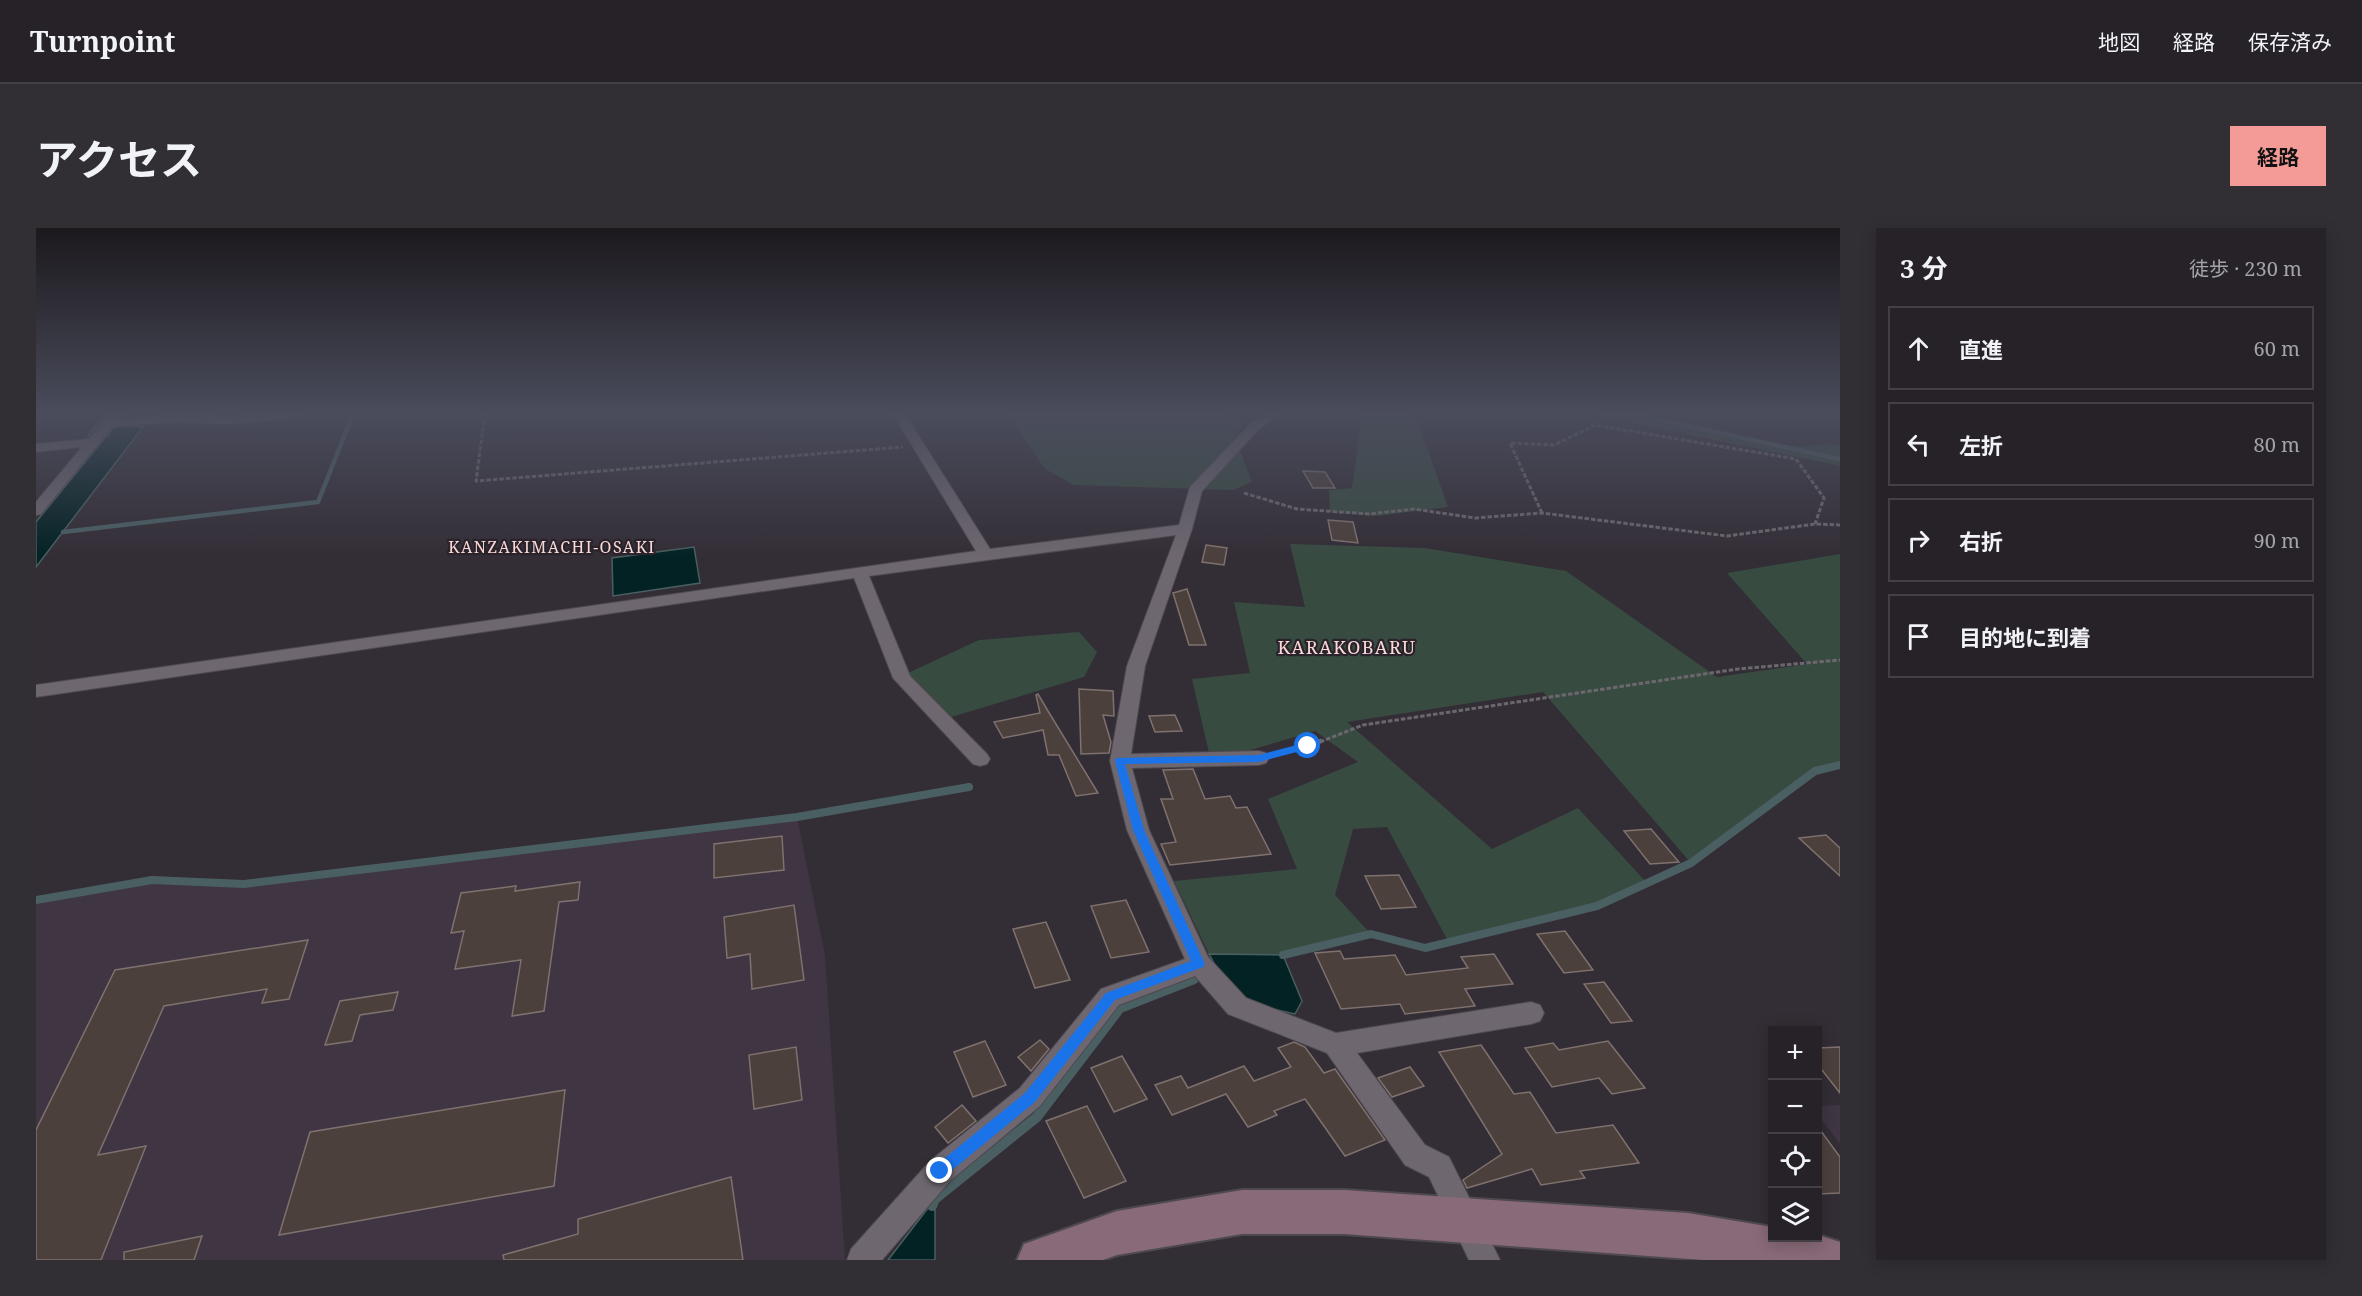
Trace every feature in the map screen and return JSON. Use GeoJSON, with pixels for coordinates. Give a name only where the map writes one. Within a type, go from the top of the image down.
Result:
{"type":"FeatureCollection","features":[{"type":"Feature","properties":{"kind":"street"},"geometry":{"type":"LineString","coordinates":[[36,511],[77,462]]}},
{"type":"Feature","properties":{"kind":"street"},"geometry":{"type":"LineString","coordinates":[[929,462],[986,554]]}},
{"type":"Feature","properties":{"kind":"street"},"geometry":{"type":"LineString","coordinates":[[1222,462],[1196,490],[1185,529],[1136,666],[1120,761],[1138,830],[1199,964],[1237,1006],[1336,1045],[1532,1013]]}},
{"type":"Feature","properties":{"kind":"street"},"geometry":{"type":"LineString","coordinates":[[36,690],[859,571],[1185,529]]}},
{"type":"Feature","properties":{"kind":"street"},"geometry":{"type":"LineString","coordinates":[[859,571],[902,678],[980,759]]}},
{"type":"Feature","properties":{"kind":"street"},"geometry":{"type":"LineString","coordinates":[[1120,761],[1259,758]]}},
{"type":"Feature","properties":{"kind":"street"},"geometry":{"type":"LineString","coordinates":[[862,1260],[940,1171],[1030,1097],[1110,997],[1199,964]]}},
{"type":"Feature","properties":{"kind":"street"},"geometry":{"type":"LineString","coordinates":[[1336,1045],[1415,1155],[1439,1167],[1485,1260]]}},
{"type":"Feature","properties":{"kind":"street"},"geometry":{"type":"LineString","coordinates":[[1040,1260],[1117,1233],[1242,1212],[1344,1212],[1688,1235],[1830,1260]]}},
{"type":"Feature","properties":{"kind":"path"},"geometry":{"type":"LineString","coordinates":[[479,462],[476,481],[714,462]]}},
{"type":"Feature","properties":{"kind":"path"},"geometry":{"type":"LineString","coordinates":[[1519,462],[1542,513]]}},
{"type":"Feature","properties":{"kind":"path"},"geometry":{"type":"LineString","coordinates":[[1798,462],[1824,498],[1815,524]]}},
{"type":"Feature","properties":{"kind":"path"},"geometry":{"type":"LineString","coordinates":[[1244,493],[1297,509],[1308,510],[1370,514],[1414,509],[1475,518],[1542,513],[1727,536],[1815,524],[1840,525]]}},
{"type":"Feature","properties":{"kind":"path"},"geometry":{"type":"LineString","coordinates":[[1259,758],[1308,746],[1363,725],[1738,669],[1840,660]]}},
{"type":"Feature","properties":{"kind":"shaded area"},"geometry":{"type":"Polygon","coordinates":[[[85,462],[116,462],[36,567],[36,522],[85,462]]]}},
{"type":"Feature","properties":{"kind":"shaded area"},"geometry":{"type":"Polygon","coordinates":[[[1040,462],[1244,462],[1252,482],[1233,490],[1074,485],[1045,469],[1040,462]]]}},
{"type":"Feature","properties":{"kind":"shaded area"},"geometry":{"type":"Polygon","coordinates":[[[1356,462],[1432,462],[1448,507],[1376,516],[1330,512],[1329,490],[1352,488],[1356,462]]]}},
{"type":"Feature","properties":{"kind":"shaded area"},"geometry":{"type":"Polygon","coordinates":[[[1822,462],[1840,462],[1840,466],[1822,462]]]}},
{"type":"Feature","properties":{"kind":"shaded area"},"geometry":{"type":"Polygon","coordinates":[[[1290,544],[1425,548],[1566,571],[1717,677],[1807,664],[1727,573],[1840,554],[1840,765],[1815,771],[1691,863],[1543,692],[1347,722],[1492,849],[1578,808],[1647,883],[1597,906],[1448,941],[1387,827],[1353,829],[1335,895],[1371,934],[1282,955],[1209,954],[1174,881],[1297,869],[1268,799],[1358,762],[1315,731],[1247,751],[1209,753],[1192,679],[1250,673],[1234,602],[1305,607],[1290,544]]]}},
{"type":"Feature","properties":{"kind":"shaded area"},"geometry":{"type":"Polygon","coordinates":[[[694,547],[700,583],[613,596],[612,558],[694,547]]]}},
{"type":"Feature","properties":{"kind":"shaded area"},"geometry":{"type":"Polygon","coordinates":[[[1079,632],[1097,652],[1084,677],[948,718],[908,673],[979,640],[1079,632]]]}},
{"type":"Feature","properties":{"kind":"shaded area"},"geometry":{"type":"Polygon","coordinates":[[[797,817],[825,955],[845,1260],[36,1260],[36,900],[152,880],[244,884],[797,817]]]}},
{"type":"Feature","properties":{"kind":"shaded area"},"geometry":{"type":"Polygon","coordinates":[[[1209,954],[1283,955],[1302,1001],[1295,1014],[1248,1003],[1218,970],[1209,954]]]}},
{"type":"Feature","properties":{"kind":"shaded area"},"geometry":{"type":"Polygon","coordinates":[[[1840,1105],[1840,1144],[1822,1120],[1822,1106],[1840,1105]]]}},
{"type":"Feature","properties":{"kind":"shaded area"},"geometry":{"type":"Polygon","coordinates":[[[935,1199],[935,1260],[888,1260],[935,1199]]]}},
{"type":"Feature","properties":{"kind":"building"},"geometry":{"type":"Polygon","coordinates":[[[1303,471],[1325,472],[1335,488],[1313,488],[1303,471]]]}},
{"type":"Feature","properties":{"kind":"building"},"geometry":{"type":"Polygon","coordinates":[[[1328,520],[1353,522],[1358,543],[1332,540],[1328,520]]]}},
{"type":"Feature","properties":{"kind":"building"},"geometry":{"type":"Polygon","coordinates":[[[1206,545],[1227,548],[1224,565],[1202,562],[1206,545]]]}},
{"type":"Feature","properties":{"kind":"building"},"geometry":{"type":"Polygon","coordinates":[[[1187,589],[1206,645],[1189,645],[1173,593],[1187,589]]]}},
{"type":"Feature","properties":{"kind":"building"},"geometry":{"type":"Polygon","coordinates":[[[1079,689],[1113,691],[1114,716],[1103,715],[1111,742],[1109,753],[1081,754],[1079,689]]]}},
{"type":"Feature","properties":{"kind":"building"},"geometry":{"type":"Polygon","coordinates":[[[1038,694],[1098,793],[1076,796],[1059,755],[1048,755],[1043,730],[1003,738],[994,722],[1040,713],[1036,695],[1038,694]]]}},
{"type":"Feature","properties":{"kind":"building"},"geometry":{"type":"Polygon","coordinates":[[[1175,715],[1182,731],[1155,732],[1149,716],[1175,715]]]}},
{"type":"Feature","properties":{"kind":"building"},"geometry":{"type":"Polygon","coordinates":[[[1193,769],[1205,799],[1230,796],[1236,808],[1247,807],[1271,854],[1170,865],[1161,844],[1176,842],[1161,799],[1173,799],[1163,770],[1193,769]]]}},
{"type":"Feature","properties":{"kind":"building"},"geometry":{"type":"Polygon","coordinates":[[[1651,829],[1679,862],[1650,864],[1624,831],[1651,829]]]}},
{"type":"Feature","properties":{"kind":"building"},"geometry":{"type":"Polygon","coordinates":[[[1826,835],[1840,848],[1840,876],[1799,838],[1826,835]]]}},
{"type":"Feature","properties":{"kind":"building"},"geometry":{"type":"Polygon","coordinates":[[[782,836],[784,870],[714,878],[714,844],[782,836]]]}},
{"type":"Feature","properties":{"kind":"building"},"geometry":{"type":"Polygon","coordinates":[[[1399,875],[1416,907],[1381,909],[1365,876],[1399,875]]]}},
{"type":"Feature","properties":{"kind":"building"},"geometry":{"type":"Polygon","coordinates":[[[580,882],[578,900],[559,902],[544,1011],[512,1016],[521,960],[455,969],[464,931],[451,933],[461,893],[516,886],[515,891],[580,882]]]}},
{"type":"Feature","properties":{"kind":"building"},"geometry":{"type":"Polygon","coordinates":[[[1126,900],[1149,952],[1111,958],[1091,906],[1126,900]]]}},
{"type":"Feature","properties":{"kind":"building"},"geometry":{"type":"Polygon","coordinates":[[[794,905],[804,980],[752,989],[750,954],[727,958],[724,917],[794,905]]]}},
{"type":"Feature","properties":{"kind":"building"},"geometry":{"type":"Polygon","coordinates":[[[1046,922],[1070,980],[1035,988],[1013,929],[1046,922]]]}},
{"type":"Feature","properties":{"kind":"building"},"geometry":{"type":"Polygon","coordinates":[[[1565,931],[1593,970],[1564,973],[1537,934],[1565,931]]]}},
{"type":"Feature","properties":{"kind":"building"},"geometry":{"type":"Polygon","coordinates":[[[308,940],[289,999],[262,1003],[267,989],[164,1006],[98,1155],[146,1146],[101,1260],[36,1260],[36,1130],[115,970],[308,940]]]}},
{"type":"Feature","properties":{"kind":"building"},"geometry":{"type":"Polygon","coordinates":[[[1340,951],[1344,959],[1395,955],[1406,975],[1468,968],[1461,957],[1494,954],[1513,984],[1465,989],[1475,1006],[1405,1014],[1400,1004],[1341,1009],[1315,953],[1340,951]]]}},
{"type":"Feature","properties":{"kind":"building"},"geometry":{"type":"Polygon","coordinates":[[[1604,982],[1632,1021],[1611,1023],[1584,984],[1604,982]]]}},
{"type":"Feature","properties":{"kind":"building"},"geometry":{"type":"Polygon","coordinates":[[[398,992],[393,1010],[360,1015],[352,1041],[325,1045],[340,1001],[398,992]]]}},
{"type":"Feature","properties":{"kind":"building"},"geometry":{"type":"Polygon","coordinates":[[[1040,1040],[1049,1049],[1031,1071],[1018,1057],[1040,1040]]]}},
{"type":"Feature","properties":{"kind":"building"},"geometry":{"type":"Polygon","coordinates":[[[985,1041],[1006,1085],[973,1097],[954,1052],[985,1041]]]}},
{"type":"Feature","properties":{"kind":"building"},"geometry":{"type":"Polygon","coordinates":[[[1608,1041],[1645,1088],[1612,1094],[1599,1078],[1552,1087],[1525,1048],[1553,1043],[1559,1050],[1608,1041]]]}},
{"type":"Feature","properties":{"kind":"building"},"geometry":{"type":"Polygon","coordinates":[[[1294,1042],[1305,1047],[1324,1073],[1335,1069],[1385,1140],[1345,1156],[1305,1099],[1274,1111],[1277,1115],[1248,1127],[1226,1094],[1172,1115],[1155,1085],[1181,1076],[1188,1088],[1244,1066],[1254,1081],[1291,1067],[1278,1048],[1294,1042]]]}},
{"type":"Feature","properties":{"kind":"building"},"geometry":{"type":"Polygon","coordinates":[[[1481,1045],[1514,1094],[1530,1092],[1556,1133],[1613,1125],[1639,1163],[1580,1171],[1585,1178],[1541,1185],[1532,1169],[1467,1188],[1463,1180],[1502,1154],[1439,1052],[1481,1045]]]}},
{"type":"Feature","properties":{"kind":"building"},"geometry":{"type":"Polygon","coordinates":[[[796,1047],[802,1100],[754,1109],[749,1055],[796,1047]]]}},
{"type":"Feature","properties":{"kind":"building"},"geometry":{"type":"Polygon","coordinates":[[[1840,1047],[1840,1093],[1822,1070],[1822,1048],[1840,1047]]]}},
{"type":"Feature","properties":{"kind":"building"},"geometry":{"type":"Polygon","coordinates":[[[1122,1056],[1147,1099],[1114,1112],[1091,1068],[1122,1056]]]}},
{"type":"Feature","properties":{"kind":"building"},"geometry":{"type":"Polygon","coordinates":[[[1410,1067],[1424,1086],[1392,1097],[1378,1078],[1410,1067]]]}},
{"type":"Feature","properties":{"kind":"building"},"geometry":{"type":"Polygon","coordinates":[[[565,1090],[554,1186],[279,1235],[310,1132],[565,1090]]]}},
{"type":"Feature","properties":{"kind":"building"},"geometry":{"type":"Polygon","coordinates":[[[962,1105],[976,1121],[948,1143],[935,1127],[962,1105]]]}},
{"type":"Feature","properties":{"kind":"building"},"geometry":{"type":"Polygon","coordinates":[[[1087,1106],[1126,1181],[1084,1198],[1046,1121],[1087,1106]]]}},
{"type":"Feature","properties":{"kind":"building"},"geometry":{"type":"Polygon","coordinates":[[[1822,1132],[1840,1157],[1840,1193],[1822,1194],[1822,1132]]]}},
{"type":"Feature","properties":{"kind":"building"},"geometry":{"type":"Polygon","coordinates":[[[731,1177],[743,1260],[504,1260],[503,1255],[578,1234],[578,1219],[731,1177]]]}},
{"type":"Feature","properties":{"kind":"building"},"geometry":{"type":"Polygon","coordinates":[[[202,1236],[194,1260],[124,1260],[124,1252],[202,1236]]]}},
{"type":"Feature","properties":{"kind":"waterway"},"geometry":{"type":"LineString","coordinates":[[63,532],[318,502],[334,462]]}},
{"type":"Feature","properties":{"kind":"waterway"},"geometry":{"type":"LineString","coordinates":[[1283,955],[1371,934],[1425,948],[1597,906],[1691,863],[1815,771],[1840,765]]}},
{"type":"Feature","properties":{"kind":"waterway"},"geometry":{"type":"LineString","coordinates":[[36,900],[152,880],[244,884],[797,817],[969,787]]}},
{"type":"Feature","properties":{"kind":"waterway"},"geometry":{"type":"LineString","coordinates":[[932,1206],[935,1199],[1037,1117],[1120,1008],[1194,979]]}},
{"type":"Feature","properties":{"kind":"district","name":"KANZAKIMACHI-OSAKI"},"geometry":{"type":"Point","coordinates":[552,547]}},
{"type":"Feature","properties":{"kind":"district","name":"KARAKOBARU"},"geometry":{"type":"Point","coordinates":[1347,648]}},
{"type":"Feature","properties":{"kind":"route"},"geometry":{"type":"LineString","coordinates":[[940,1171],[1030,1097],[1110,997],[1199,964],[1138,830],[1120,761],[1259,758],[1308,746]]}}]}
